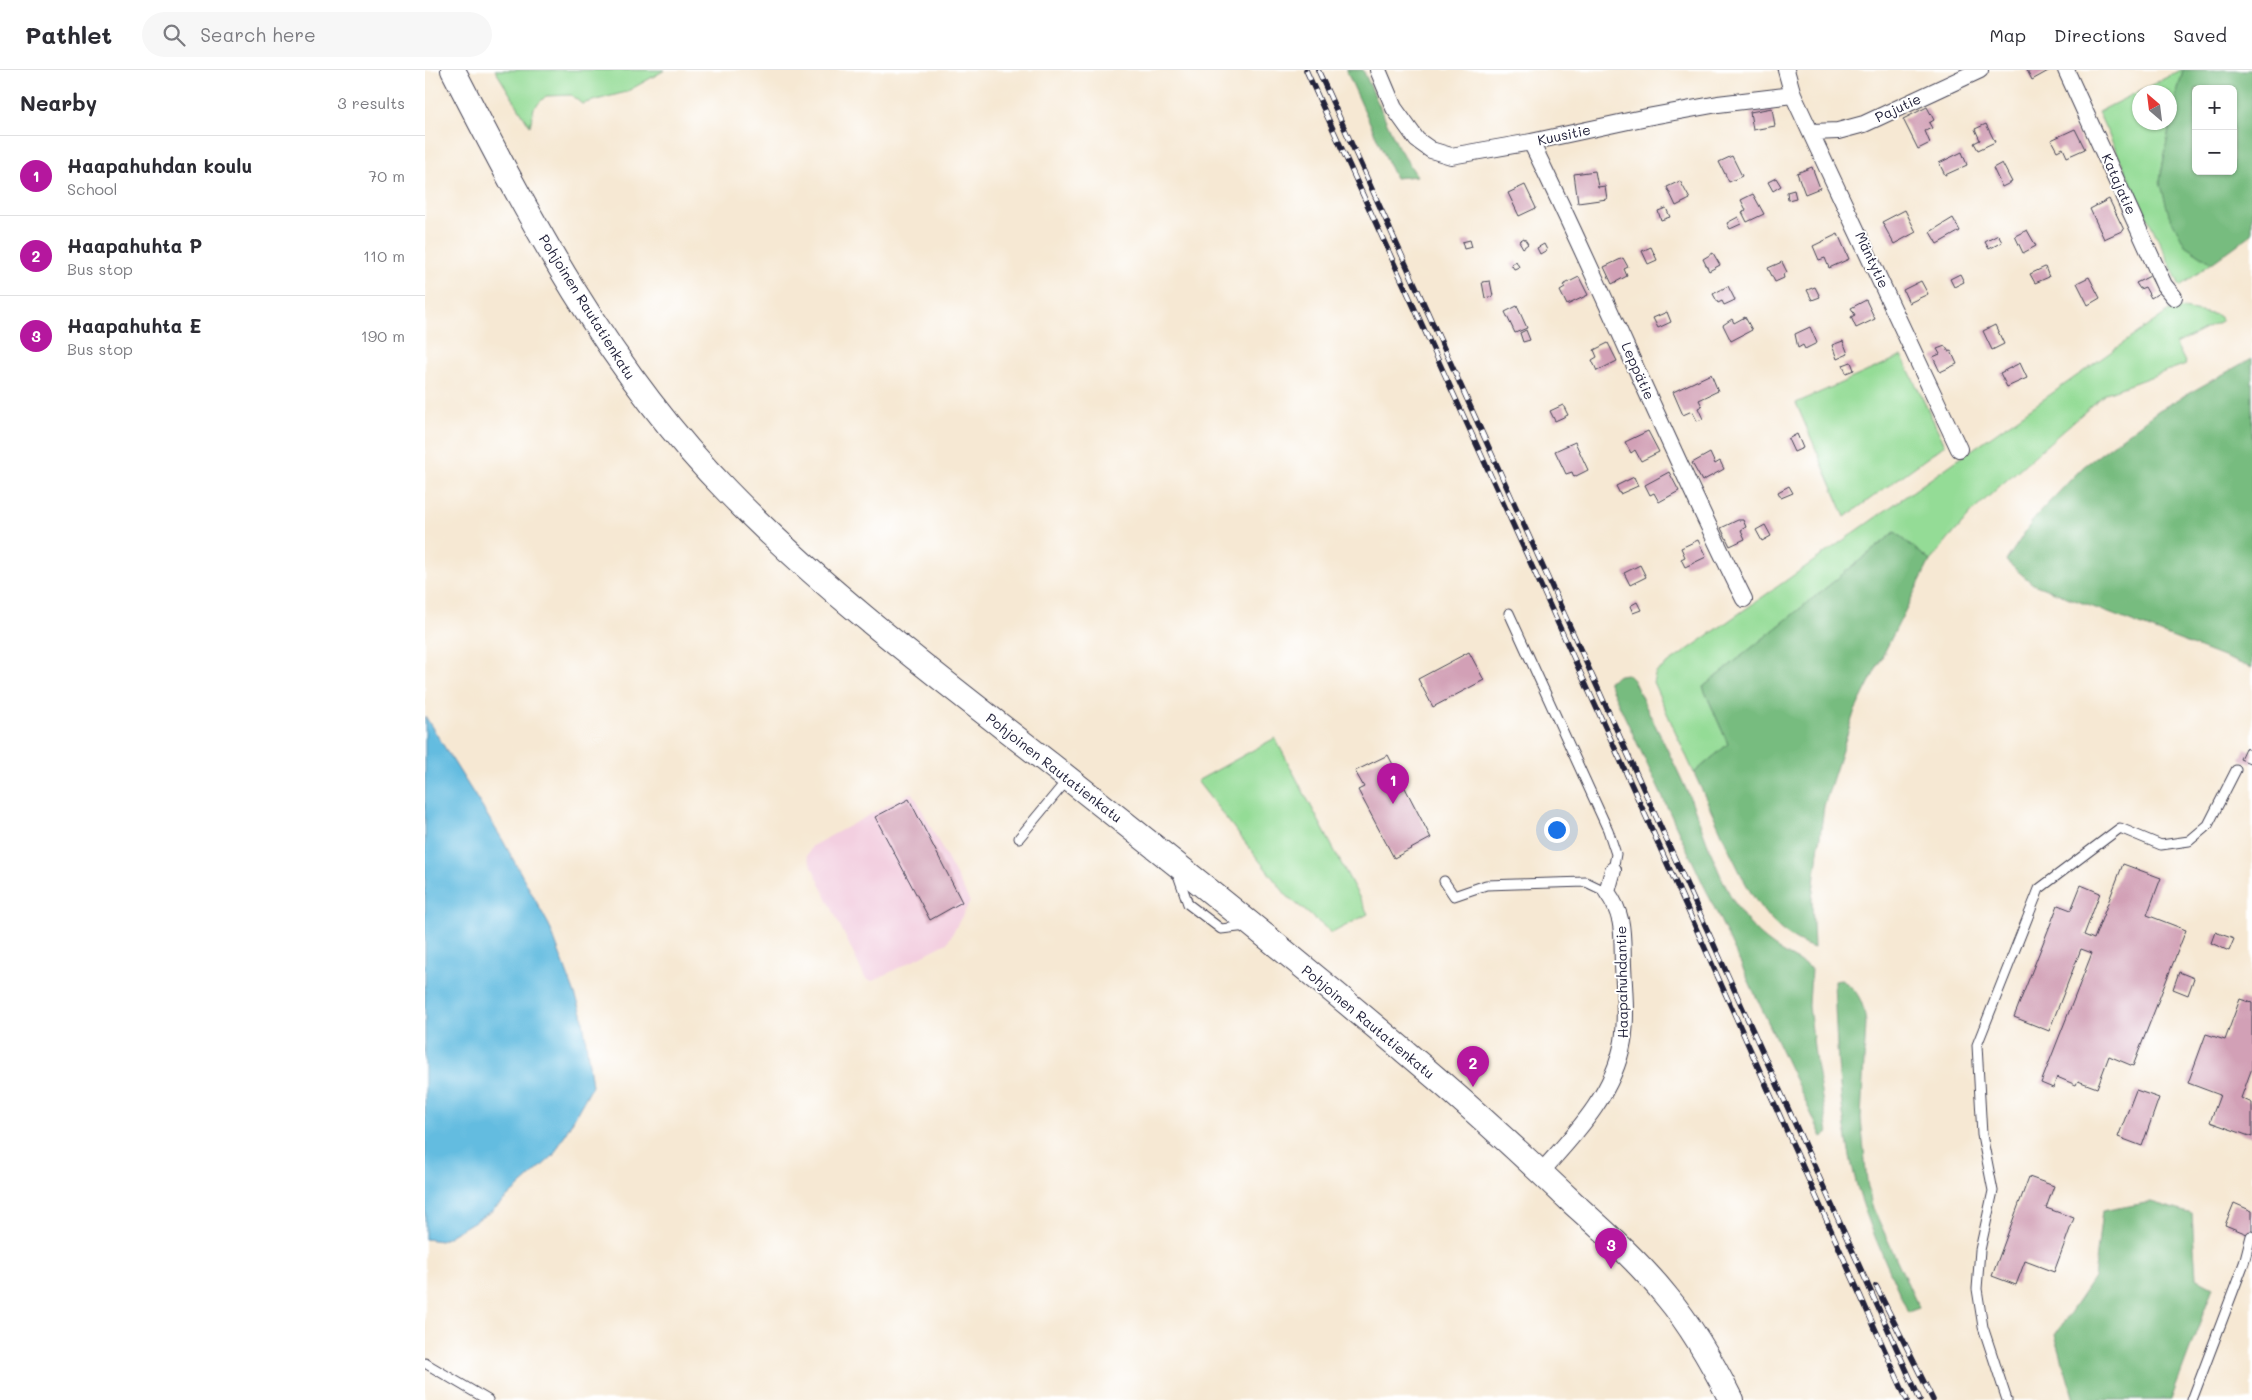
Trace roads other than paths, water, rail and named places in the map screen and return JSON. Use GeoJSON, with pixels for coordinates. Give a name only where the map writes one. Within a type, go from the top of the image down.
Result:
{"type":"FeatureCollection","features":[{"type":"Feature","properties":{"kind":"street","name":"Pohjoinen Rautatienkatu"},"geometry":{"type":"LineString","coordinates":[[453,70],[559,268],[603,337],[638,386],[682,441],[727,492],[807,568],[938,676],[1251,925],[1499,1132],[1600,1228],[1665,1294],[1708,1355],[1731,1400]]}},
{"type":"Feature","properties":{"kind":"street","name":"Kuusitie"},"geometry":{"type":"LineString","coordinates":[[1378,70],[1394,108],[1417,140],[1431,150],[1451,156],[1531,142],[1718,104],[1793,95]]}},
{"type":"Feature","properties":{"kind":"street","name":"Mäntytie"},"geometry":{"type":"LineString","coordinates":[[1786,70],[1793,95],[1812,132],[1959,450]]}},
{"type":"Feature","properties":{"kind":"street","name":"Pajutie"},"geometry":{"type":"LineString","coordinates":[[1812,132],[1838,131],[1864,124],[1980,70]]}},
{"type":"Feature","properties":{"kind":"street","name":"Katajatie"},"geometry":{"type":"LineString","coordinates":[[2066,70],[2164,285],[2174,297]]}},
{"type":"Feature","properties":{"kind":"street","name":"Leppätie"},"geometry":{"type":"LineString","coordinates":[[1531,142],[1585,253],[1707,526],[1744,599]]}},
{"type":"Feature","properties":{"kind":"street"},"geometry":{"type":"LineString","coordinates":[[1607,892],[1613,870]]}},
{"type":"Feature","properties":{"kind":"street","name":"Haapahuhdantie"},"geometry":{"type":"LineString","coordinates":[[1541,1172],[1587,1121],[1620,1057],[1625,1023],[1621,916],[1607,892]]}},
{"type":"Feature","properties":{"kind":"lane"},"geometry":{"type":"LineString","coordinates":[[1509,613],[1608,830],[1616,854],[1613,870]]}},
{"type":"Feature","properties":{"kind":"lane"},"geometry":{"type":"LineString","coordinates":[[2007,1400],[1983,1327],[1977,1289],[1980,1250],[1993,1190],[1982,1136],[1977,1045],[2039,889],[2120,828],[2161,845],[2189,841],[2208,825],[2236,770]]}},
{"type":"Feature","properties":{"kind":"lane"},"geometry":{"type":"LineString","coordinates":[[1019,838],[1068,778]]}},
{"type":"Feature","properties":{"kind":"lane"},"geometry":{"type":"LineString","coordinates":[[1444,881],[1454,896],[1486,885],[1586,882],[1607,892]]}},
{"type":"Feature","properties":{"kind":"lane"},"geometry":{"type":"LineString","coordinates":[[2192,1400],[2248,1265],[2251,1236]]}},
{"type":"Feature","properties":{"kind":"lane"},"geometry":{"type":"LineString","coordinates":[[425,1363],[488,1400]]}},
{"type":"Feature","properties":{"kind":"water"},"geometry":{"type":"Polygon","coordinates":[[[425,716],[502,839],[549,925],[582,1013],[592,1086],[553,1156],[492,1211],[441,1241],[425,1239],[425,716]]]}},
{"type":"Feature","properties":{"kind":"railway"},"geometry":{"type":"LineString","coordinates":[[1306,70],[1653,832],[1907,1400]]}},
{"type":"Feature","properties":{"kind":"railway"},"geometry":{"type":"LineString","coordinates":[[1318,70],[1920,1400]]}},
{"type":"Feature","properties":{"kind":"railway"},"geometry":{"type":"LineString","coordinates":[[1876,1286],[1933,1400]]}},
{"type":"Feature","properties":{"kind":"place","name":"Haapahuhdan koulu"},"geometry":{"type":"Point","coordinates":[1393,804]}},
{"type":"Feature","properties":{"kind":"place","name":"Haapahuhta P"},"geometry":{"type":"Point","coordinates":[1473,1087]}},
{"type":"Feature","properties":{"kind":"place","name":"Haapahuhta E"},"geometry":{"type":"Point","coordinates":[1611,1269]}}]}
